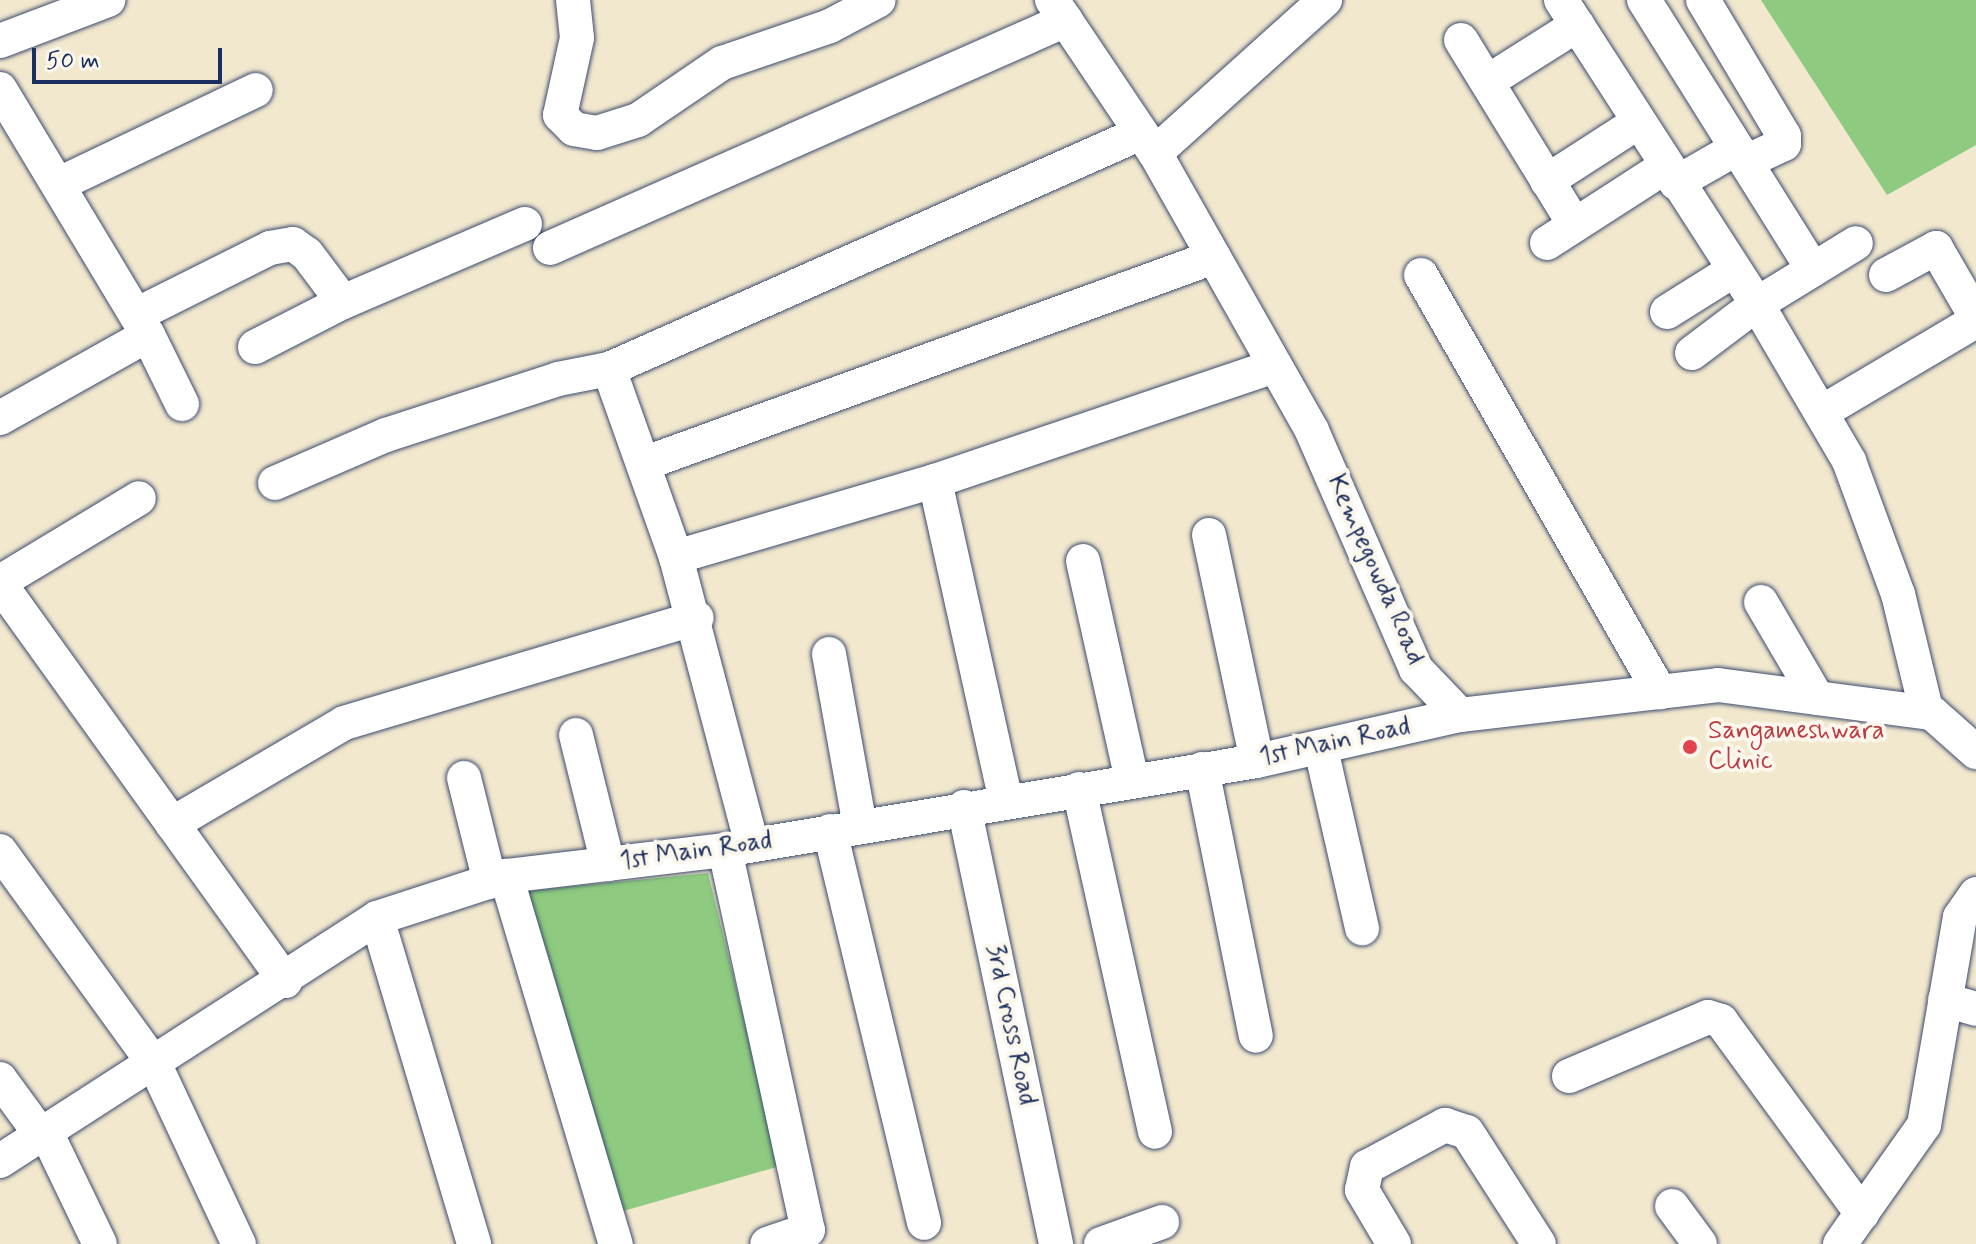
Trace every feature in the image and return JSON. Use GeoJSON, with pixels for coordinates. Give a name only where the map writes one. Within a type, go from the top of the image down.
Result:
{"type":"FeatureCollection","features":[{"type":"Feature","properties":{"kind":"street"},"geometry":{"type":"LineString","coordinates":[[0,41],[108,0]]}},
{"type":"Feature","properties":{"kind":"street"},"geometry":{"type":"LineString","coordinates":[[573,0],[577,38],[560,115],[574,129],[597,133],[638,120],[722,63],[830,26],[879,0]]}},
{"type":"Feature","properties":{"kind":"street"},"geometry":{"type":"LineString","coordinates":[[275,483],[386,435],[558,379],[609,369],[1148,143],[1325,0]]}},
{"type":"Feature","properties":{"kind":"street"},"geometry":{"type":"LineString","coordinates":[[1644,0],[1813,269]]}},
{"type":"Feature","properties":{"kind":"street"},"geometry":{"type":"LineString","coordinates":[[1461,40],[1547,181],[1561,234],[1670,175],[1784,144],[1784,136],[1703,0]]}},
{"type":"Feature","properties":{"kind":"street"},"geometry":{"type":"LineString","coordinates":[[550,248],[1059,10]]}},
{"type":"Feature","properties":{"kind":"street","name":"Kempegowda Road"},"geometry":{"type":"LineString","coordinates":[[1059,10],[1148,143],[1312,431],[1416,669],[1460,715]]}},
{"type":"Feature","properties":{"kind":"street"},"geometry":{"type":"LineString","coordinates":[[1487,82],[1569,13],[1670,175],[1757,304],[1849,461],[1898,594],[1927,713]]}},
{"type":"Feature","properties":{"kind":"street"},"geometry":{"type":"LineString","coordinates":[[0,89],[142,325],[182,404]]}},
{"type":"Feature","properties":{"kind":"street"},"geometry":{"type":"LineString","coordinates":[[59,184],[256,90]]}},
{"type":"Feature","properties":{"kind":"street"},"geometry":{"type":"LineString","coordinates":[[1547,181],[1637,123]]}},
{"type":"Feature","properties":{"kind":"street"},"geometry":{"type":"LineString","coordinates":[[255,347],[343,302],[525,224]]}},
{"type":"Feature","properties":{"kind":"street"},"geometry":{"type":"LineString","coordinates":[[1692,353],[1757,304],[1856,243]]}},
{"type":"Feature","properties":{"kind":"street"},"geometry":{"type":"LineString","coordinates":[[0,418],[142,325],[270,248],[293,244],[307,254],[343,302]]}},
{"type":"Feature","properties":{"kind":"street"},"geometry":{"type":"LineString","coordinates":[[1822,412],[1976,319],[1936,248],[1886,275]]}},
{"type":"Feature","properties":{"kind":"street"},"geometry":{"type":"LineString","coordinates":[[643,464],[1214,257]]}},
{"type":"Feature","properties":{"kind":"street"},"geometry":{"type":"LineString","coordinates":[[1667,312],[1734,270]]}},
{"type":"Feature","properties":{"kind":"street"},"geometry":{"type":"LineString","coordinates":[[1421,275],[1660,692]]}},
{"type":"Feature","properties":{"kind":"street"},"geometry":{"type":"LineString","coordinates":[[676,557],[935,481],[1275,366]]}},
{"type":"Feature","properties":{"kind":"street"},"geometry":{"type":"LineString","coordinates":[[609,369],[697,618],[808,1230],[767,1244]]}},
{"type":"Feature","properties":{"kind":"street"},"geometry":{"type":"LineString","coordinates":[[935,481],[1006,800]]}},
{"type":"Feature","properties":{"kind":"street"},"geometry":{"type":"LineString","coordinates":[[139,498],[3,593],[285,981]]}},
{"type":"Feature","properties":{"kind":"street"},"geometry":{"type":"LineString","coordinates":[[1209,535],[1257,761]]}},
{"type":"Feature","properties":{"kind":"street"},"geometry":{"type":"LineString","coordinates":[[1083,561],[1132,780]]}},
{"type":"Feature","properties":{"kind":"street"},"geometry":{"type":"LineString","coordinates":[[1761,602],[1817,698]]}},
{"type":"Feature","properties":{"kind":"street"},"geometry":{"type":"LineString","coordinates":[[172,824],[344,723],[697,618]]}},
{"type":"Feature","properties":{"kind":"street"},"geometry":{"type":"LineString","coordinates":[[829,654],[845,828],[924,1223]]}},
{"type":"Feature","properties":{"kind":"street"},"geometry":{"type":"LineString","coordinates":[[1460,715],[1718,685],[1927,713],[1976,752]]}},
{"type":"Feature","properties":{"kind":"street","name":"1st Main Road"},"geometry":{"type":"LineString","coordinates":[[0,1161],[155,1065],[377,918],[498,879],[739,848],[964,807],[1257,761],[1321,749],[1460,715]]}},
{"type":"Feature","properties":{"kind":"street"},"geometry":{"type":"LineString","coordinates":[[576,735],[608,864]]}},
{"type":"Feature","properties":{"kind":"street"},"geometry":{"type":"LineString","coordinates":[[1321,749],[1362,928]]}},
{"type":"Feature","properties":{"kind":"street"},"geometry":{"type":"LineString","coordinates":[[1202,769],[1256,1036]]}},
{"type":"Feature","properties":{"kind":"street"},"geometry":{"type":"LineString","coordinates":[[464,778],[616,1244]]}},
{"type":"Feature","properties":{"kind":"street"},"geometry":{"type":"LineString","coordinates":[[1079,789],[1155,1132]]}},
{"type":"Feature","properties":{"kind":"street","name":"3rd Cross Road"},"geometry":{"type":"LineString","coordinates":[[964,807],[1056,1244]]}},
{"type":"Feature","properties":{"kind":"street"},"geometry":{"type":"LineString","coordinates":[[0,851],[155,1065],[239,1244]]}},
{"type":"Feature","properties":{"kind":"street"},"geometry":{"type":"LineString","coordinates":[[1840,1244],[1924,1125],[1961,1005],[1960,917],[1976,894]]}},
{"type":"Feature","properties":{"kind":"street"},"geometry":{"type":"LineString","coordinates":[[377,918],[474,1244]]}},
{"type":"Feature","properties":{"kind":"street"},"geometry":{"type":"LineString","coordinates":[[1569,1076],[1708,1017],[1721,1021],[1862,1214]]}},
{"type":"Feature","properties":{"kind":"street"},"geometry":{"type":"LineString","coordinates":[[0,1079],[44,1134],[100,1244]]}},
{"type":"Feature","properties":{"kind":"street"},"geometry":{"type":"LineString","coordinates":[[1394,1244],[1362,1190],[1367,1167],[1445,1125],[1467,1132],[1539,1244]]}},
{"type":"Feature","properties":{"kind":"street"},"geometry":{"type":"LineString","coordinates":[[1672,1206],[1700,1244]]}},
{"type":"Feature","properties":{"kind":"street"},"geometry":{"type":"LineString","coordinates":[[1101,1244],[1162,1222]]}},
{"type":"Feature","properties":{"kind":"green space"},"geometry":{"type":"Polygon","coordinates":[[[1761,0],[1976,0],[1976,145],[1887,195],[1761,0]]]}},
{"type":"Feature","properties":{"kind":"green space"},"geometry":{"type":"Polygon","coordinates":[[[708,873],[780,1166],[620,1212],[525,891],[708,873]]]}},
{"type":"Feature","properties":{"kind":"place","name":"Sangameshwara Clinic"},"geometry":{"type":"Point","coordinates":[1690,747]}}]}
